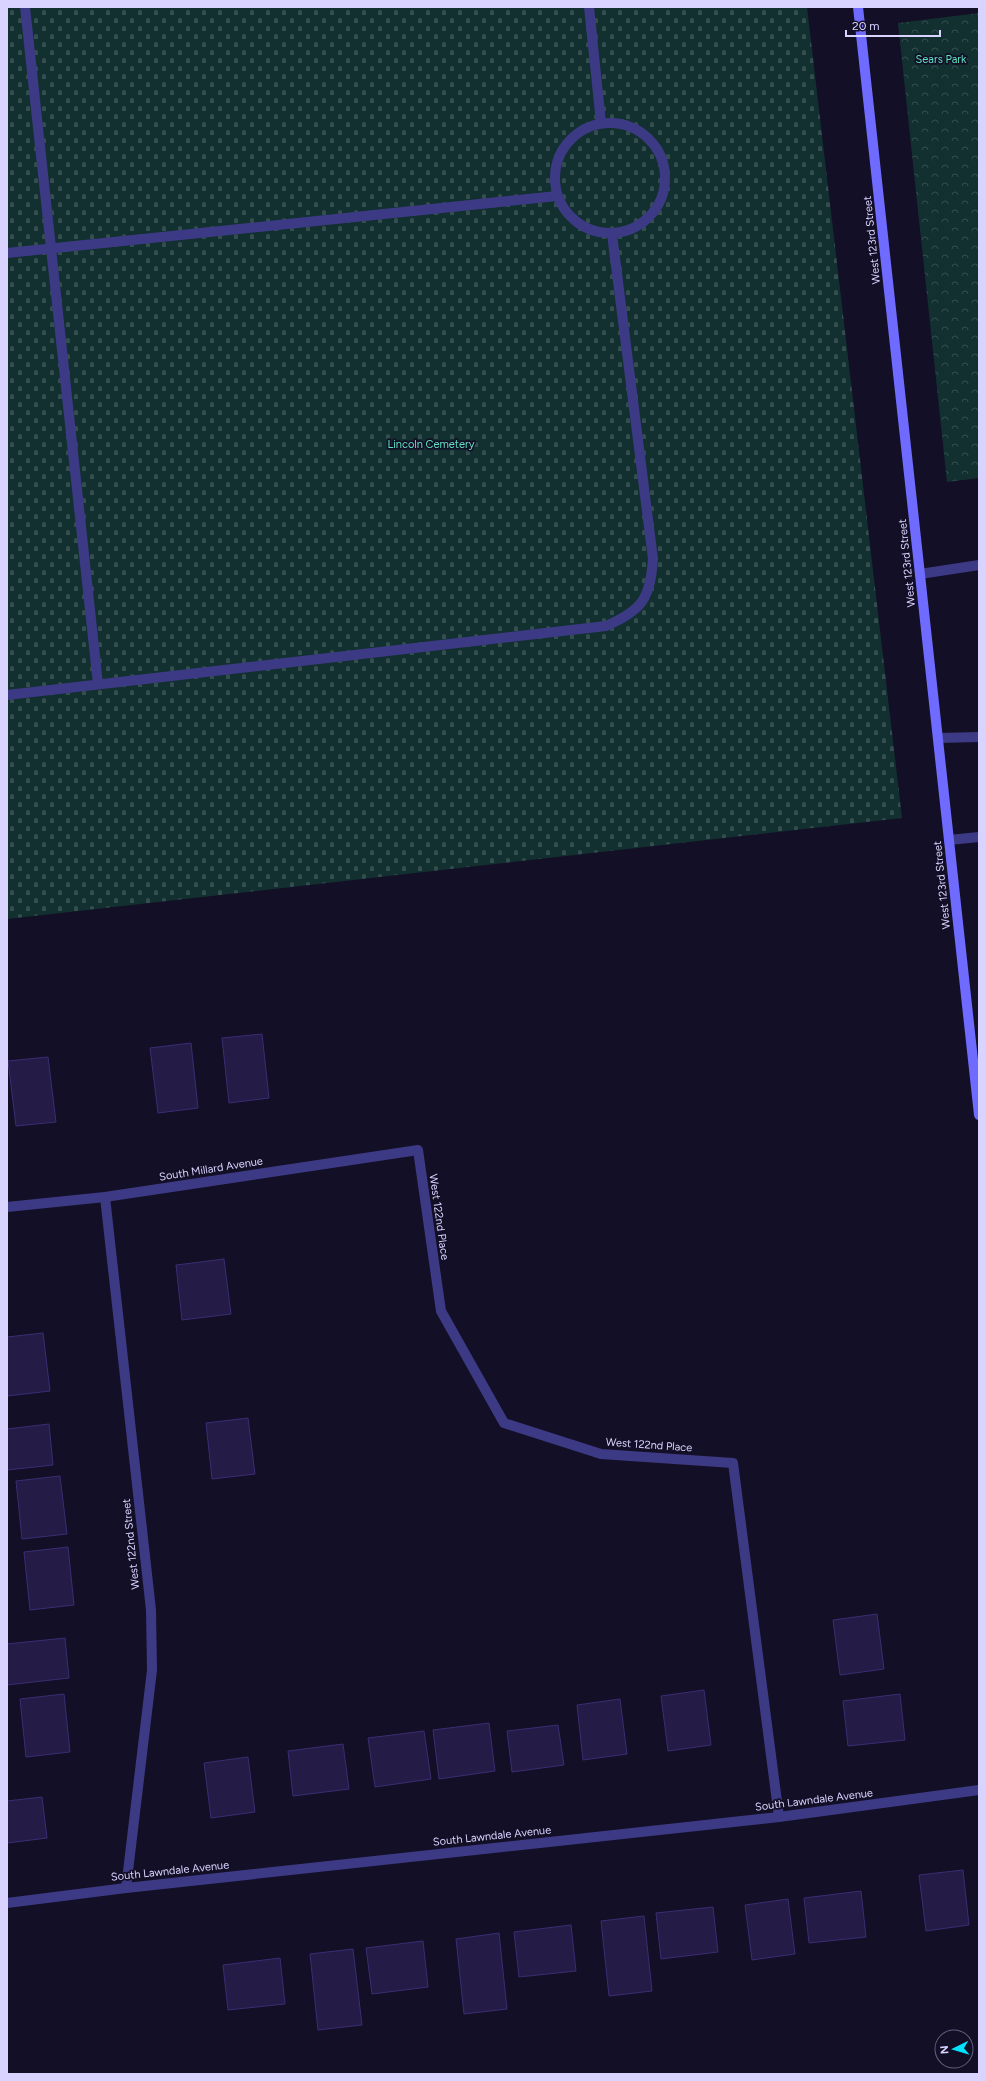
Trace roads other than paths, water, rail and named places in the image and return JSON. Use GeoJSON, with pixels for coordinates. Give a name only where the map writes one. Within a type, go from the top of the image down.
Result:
{"type":"FeatureCollection","features":[{"type":"Feature","properties":{"kind":"street"},"geometry":{"type":"LineString","coordinates":[[25,7],[98,684]]}},
{"type":"Feature","properties":{"kind":"street"},"geometry":{"type":"LineString","coordinates":[[589,7],[601,124]]}},
{"type":"Feature","properties":{"kind":"street","name":"West 123rd Street"},"geometry":{"type":"LineString","coordinates":[[858,7],[979,1115]]}},
{"type":"Feature","properties":{"kind":"street"},"geometry":{"type":"LineString","coordinates":[[620,123],[637,130],[652,142],[661,158],[665,175],[663,193],[656,209],[644,222],[629,230],[612,234],[595,232],[579,224],[566,212],[557,196],[555,177],[558,159],[568,142],[582,130],[601,124],[620,123]]}},
{"type":"Feature","properties":{"kind":"street"},"geometry":{"type":"LineString","coordinates":[[7,253],[557,196]]}},
{"type":"Feature","properties":{"kind":"street"},"geometry":{"type":"LineString","coordinates":[[7,695],[606,626],[629,616],[643,602],[652,580],[653,559],[612,234]]}},
{"type":"Feature","properties":{"kind":"street"},"geometry":{"type":"LineString","coordinates":[[920,574],[979,565]]}},
{"type":"Feature","properties":{"kind":"street"},"geometry":{"type":"LineString","coordinates":[[938,738],[979,737]]}},
{"type":"Feature","properties":{"kind":"street"},"geometry":{"type":"LineString","coordinates":[[949,840],[979,837]]}},
{"type":"Feature","properties":{"kind":"street","name":"South Millard Avenue"},"geometry":{"type":"LineString","coordinates":[[7,1206],[105,1197],[418,1150]]}},
{"type":"Feature","properties":{"kind":"street","name":"West 122nd Place"},"geometry":{"type":"LineString","coordinates":[[418,1150],[440,1311],[504,1423],[601,1454],[732,1463],[779,1817]]}},
{"type":"Feature","properties":{"kind":"street","name":"West 122nd Street"},"geometry":{"type":"LineString","coordinates":[[105,1197],[151,1610],[152,1670],[126,1888]]}},
{"type":"Feature","properties":{"kind":"street","name":"South Lawndale Avenue"},"geometry":{"type":"LineString","coordinates":[[7,1903],[126,1888],[779,1817],[979,1790]]}},
{"type":"Feature","properties":{"kind":"park label","name":"Sears Park"},"geometry":{"type":"Point","coordinates":[941,59]}},
{"type":"Feature","properties":{"kind":"park label","name":"Lincoln Cemetery"},"geometry":{"type":"Point","coordinates":[431,444]}}]}
